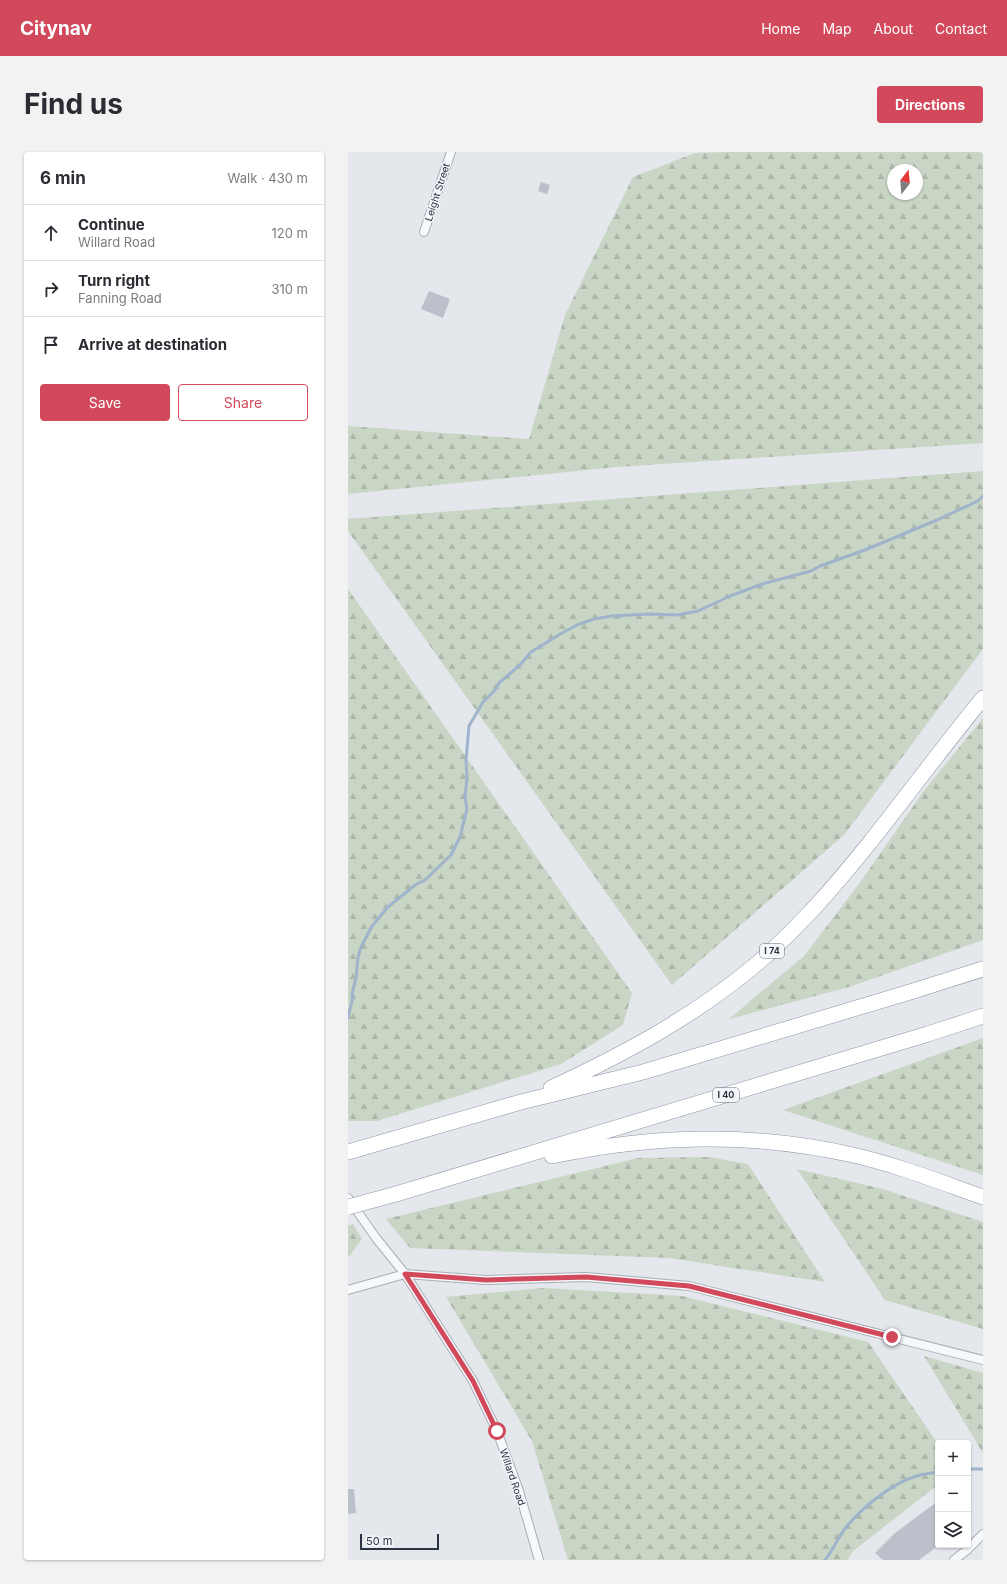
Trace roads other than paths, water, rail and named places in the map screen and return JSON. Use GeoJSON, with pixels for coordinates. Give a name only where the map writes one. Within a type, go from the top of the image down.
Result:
{"type":"FeatureCollection","features":[{"type":"Feature","properties":{"kind":"highway","name":"I 74"},"geometry":{"type":"LineString","coordinates":[[521,1102],[601,1064],[672,1025],[731,985],[761,961],[796,927],[843,875],[983,698]]}},
{"type":"Feature","properties":{"kind":"highway"},"geometry":{"type":"LineString","coordinates":[[348,1152],[521,1102],[643,1072],[983,969]]}},
{"type":"Feature","properties":{"kind":"highway","name":"I 40"},"geometry":{"type":"LineString","coordinates":[[348,1207],[468,1173],[983,1016]]}},
{"type":"Feature","properties":{"kind":"highway"},"geometry":{"type":"LineString","coordinates":[[468,1173],[562,1154],[656,1140],[703,1138],[753,1140],[799,1145],[854,1155],[911,1172],[983,1197]]}},
{"type":"Feature","properties":{"kind":"street","name":"Leight Street"},"geometry":{"type":"LineString","coordinates":[[424,232],[451,152]]}},
{"type":"Feature","properties":{"kind":"street","name":"Willard Road"},"geometry":{"type":"LineString","coordinates":[[348,1198],[376,1238],[405,1274],[459,1358],[486,1406],[519,1490],[539,1560]]}},
{"type":"Feature","properties":{"kind":"street"},"geometry":{"type":"LineString","coordinates":[[348,1290],[405,1274],[486,1280],[586,1277],[689,1286],[983,1360]]}},
{"type":"Feature","properties":{"kind":"street"},"geometry":{"type":"LineString","coordinates":[[954,1560],[967,1550],[983,1534]]}},
{"type":"Feature","properties":{"kind":"waterway"},"geometry":{"type":"LineString","coordinates":[[348,1018],[353,997],[352,994],[356,978],[358,957],[361,947],[372,926],[388,907],[415,885],[425,880],[451,855],[460,837],[467,809],[465,797],[469,726],[483,702],[495,690],[499,683],[520,665],[531,652],[577,625],[594,619],[612,616],[650,614],[677,615],[698,611],[730,596],[762,584],[811,571],[820,566],[865,550],[937,520],[978,501],[983,496]]}},
{"type":"Feature","properties":{"kind":"waterway"},"geometry":{"type":"LineString","coordinates":[[971,1469],[983,1469]]}},
{"type":"Feature","properties":{"kind":"waterway"},"geometry":{"type":"LineString","coordinates":[[825,1560],[847,1526],[861,1511],[879,1496],[907,1479],[935,1473]]}}]}
